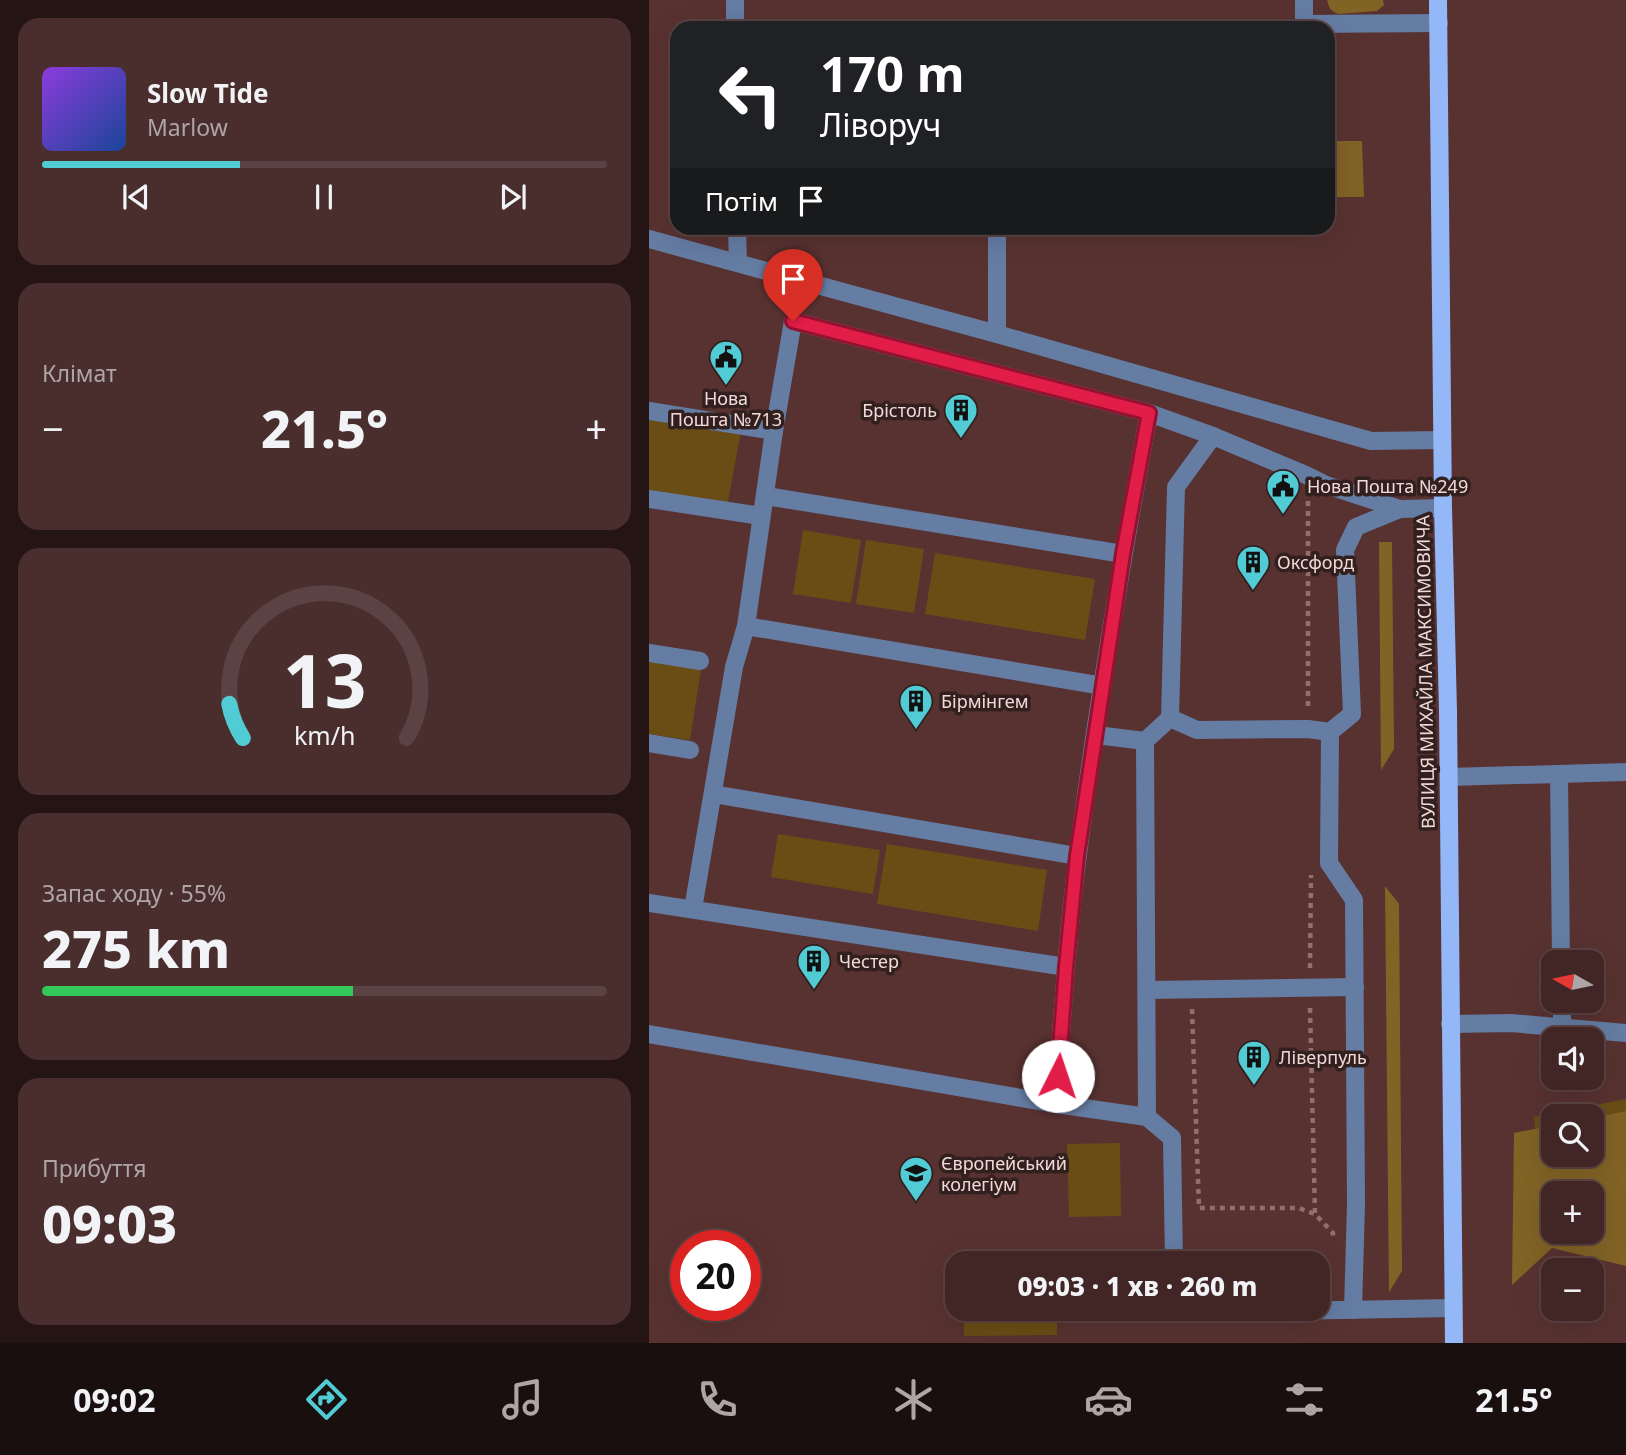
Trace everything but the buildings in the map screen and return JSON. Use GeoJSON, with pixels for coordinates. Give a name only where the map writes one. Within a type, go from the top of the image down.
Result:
{"type":"FeatureCollection","features":[{"type":"Feature","properties":{"kind":"main road","name":"ВУЛИЦЯ МИХАЙЛА МАКСИМОВИЧА"},"geometry":{"type":"LineString","coordinates":[[1438,0],[1454,1343]]}},
{"type":"Feature","properties":{"kind":"street"},"geometry":{"type":"LineString","coordinates":[[735,0],[735,21]]}},
{"type":"Feature","properties":{"kind":"street"},"geometry":{"type":"LineString","coordinates":[[1304,0],[1304,21]]}},
{"type":"Feature","properties":{"kind":"street"},"geometry":{"type":"LineString","coordinates":[[1335,24],[1439,23]]}},
{"type":"Feature","properties":{"kind":"street"},"geometry":{"type":"LineString","coordinates":[[737,235],[738,263]]}},
{"type":"Feature","properties":{"kind":"street"},"geometry":{"type":"LineString","coordinates":[[997,235],[997,334]]}},
{"type":"Feature","properties":{"kind":"street"},"geometry":{"type":"LineString","coordinates":[[649,239],[997,334],[1371,441],[1442,440]]}},
{"type":"Feature","properties":{"kind":"street"},"geometry":{"type":"LineString","coordinates":[[693,909],[734,667],[746,626],[793,321],[1149,413],[1213,436],[1326,485],[1400,509],[1443,508]]}},
{"type":"Feature","properties":{"kind":"street"},"geometry":{"type":"LineString","coordinates":[[649,411],[774,431]]}},
{"type":"Feature","properties":{"kind":"street"},"geometry":{"type":"LineString","coordinates":[[1056,1104],[1077,856],[1123,554],[1149,413]]}},
{"type":"Feature","properties":{"kind":"street"},"geometry":{"type":"LineString","coordinates":[[1096,735],[1145,741],[1171,718],[1176,487],[1213,436]]}},
{"type":"Feature","properties":{"kind":"street"},"geometry":{"type":"LineString","coordinates":[[766,496],[1123,554]]}},
{"type":"Feature","properties":{"kind":"street"},"geometry":{"type":"LineString","coordinates":[[649,499],[761,516]]}},
{"type":"Feature","properties":{"kind":"street"},"geometry":{"type":"LineString","coordinates":[[1171,718],[1197,730],[1308,729],[1330,732],[1352,714],[1345,550],[1356,527],[1400,509]]}},
{"type":"Feature","properties":{"kind":"street"},"geometry":{"type":"LineString","coordinates":[[746,626],[1103,686]]}},
{"type":"Feature","properties":{"kind":"street"},"geometry":{"type":"LineString","coordinates":[[649,653],[700,661]]}},
{"type":"Feature","properties":{"kind":"street"},"geometry":{"type":"LineString","coordinates":[[1330,732],[1329,863],[1354,900],[1357,1204],[1354,1310]]}},
{"type":"Feature","properties":{"kind":"street"},"geometry":{"type":"LineString","coordinates":[[1145,741],[1147,1117]]}},
{"type":"Feature","properties":{"kind":"street"},"geometry":{"type":"LineString","coordinates":[[649,743],[690,750]]}},
{"type":"Feature","properties":{"kind":"street"},"geometry":{"type":"LineString","coordinates":[[1449,777],[1626,772]]}},
{"type":"Feature","properties":{"kind":"street"},"geometry":{"type":"LineString","coordinates":[[1559,774],[1561,950]]}},
{"type":"Feature","properties":{"kind":"street"},"geometry":{"type":"LineString","coordinates":[[713,794],[1077,856]]}},
{"type":"Feature","properties":{"kind":"street"},"geometry":{"type":"LineString","coordinates":[[649,903],[1066,967]]}},
{"type":"Feature","properties":{"kind":"street"},"geometry":{"type":"LineString","coordinates":[[1147,990],[1355,987]]}},
{"type":"Feature","properties":{"kind":"street"},"geometry":{"type":"LineString","coordinates":[[1450,1024],[1511,1023],[1562,1027],[1562,1013]]}},
{"type":"Feature","properties":{"kind":"street"},"geometry":{"type":"LineString","coordinates":[[1604,1031],[1626,1033]]}},
{"type":"Feature","properties":{"kind":"street"},"geometry":{"type":"LineString","coordinates":[[649,1034],[1056,1104],[1147,1117],[1172,1138],[1175,1251]]}},
{"type":"Feature","properties":{"kind":"street"},"geometry":{"type":"LineString","coordinates":[[1330,1310],[1453,1308]]}},
{"type":"Feature","properties":{"kind":"path"},"geometry":{"type":"LineString","coordinates":[[1192,988],[1199,1208],[1299,1208],[1315,1214],[1333,1233],[1333,1246]]}},
{"type":"Feature","properties":{"kind":"shaded area"},"geometry":{"type":"Polygon","coordinates":[[[1327,0],[1383,0],[1384,5],[1377,11],[1339,14],[1331,9],[1327,0]]]}},
{"type":"Feature","properties":{"kind":"shaded area"},"geometry":{"type":"Polygon","coordinates":[[[1335,141],[1362,141],[1364,197],[1335,197],[1335,141]]]}},
{"type":"Feature","properties":{"kind":"shaded area"},"geometry":{"type":"Polygon","coordinates":[[[649,411],[742,426],[727,507],[649,499],[649,411]]]}},
{"type":"Feature","properties":{"kind":"shaded area"},"geometry":{"type":"Polygon","coordinates":[[[803,530],[861,540],[851,603],[793,594],[803,530]]]}},
{"type":"Feature","properties":{"kind":"shaded area"},"geometry":{"type":"Polygon","coordinates":[[[866,540],[924,549],[914,613],[856,604],[866,540]]]}},
{"type":"Feature","properties":{"kind":"shaded area"},"geometry":{"type":"Polygon","coordinates":[[[1379,542],[1392,542],[1394,749],[1381,770],[1379,542]]]}},
{"type":"Feature","properties":{"kind":"shaded area"},"geometry":{"type":"Polygon","coordinates":[[[935,553],[1095,579],[1085,640],[925,614],[935,553]]]}},
{"type":"Feature","properties":{"kind":"shaded area"},"geometry":{"type":"Polygon","coordinates":[[[649,661],[701,669],[690,740],[649,734],[649,661]]]}},
{"type":"Feature","properties":{"kind":"shaded area"},"geometry":{"type":"Polygon","coordinates":[[[778,834],[880,850],[873,894],[771,877],[778,834]]]}},
{"type":"Feature","properties":{"kind":"shaded area"},"geometry":{"type":"Polygon","coordinates":[[[887,844],[1047,870],[1038,931],[877,904],[887,844]]]}},
{"type":"Feature","properties":{"kind":"shaded area"},"geometry":{"type":"Polygon","coordinates":[[[1385,886],[1399,904],[1402,1271],[1389,1292],[1385,886]]]}},
{"type":"Feature","properties":{"kind":"shaded area"},"geometry":{"type":"Polygon","coordinates":[[[1626,1099],[1626,1111],[1604,1116],[1604,1104],[1600,1104],[1626,1099]]]}},
{"type":"Feature","properties":{"kind":"shaded area"},"geometry":{"type":"Polygon","coordinates":[[[1626,1111],[1626,1266],[1604,1261],[1604,1258],[1552,1248],[1512,1285],[1514,1133],[1541,1128],[1541,1167],[1604,1167],[1604,1116],[1626,1111]]]}},
{"type":"Feature","properties":{"kind":"shaded area"},"geometry":{"type":"Polygon","coordinates":[[[1541,1116],[1541,1128],[1535,1129],[1534,1117],[1541,1116]]]}},
{"type":"Feature","properties":{"kind":"shaded area"},"geometry":{"type":"Polygon","coordinates":[[[1120,1143],[1121,1216],[1069,1217],[1067,1144],[1120,1143]]]}},
{"type":"Feature","properties":{"kind":"shaded area"},"geometry":{"type":"Polygon","coordinates":[[[964,1321],[1057,1321],[1057,1335],[964,1336],[964,1321]]]}},
{"type":"Feature","properties":{"kind":"place","name":"Нова Пошта №713"},"geometry":{"type":"Point","coordinates":[726,387]}},
{"type":"Feature","properties":{"kind":"place","name":"Брістоль"},"geometry":{"type":"Point","coordinates":[961,440]}},
{"type":"Feature","properties":{"kind":"place","name":"Нова Пошта №249"},"geometry":{"type":"Point","coordinates":[1283,516]}},
{"type":"Feature","properties":{"kind":"place","name":"Оксфорд"},"geometry":{"type":"Point","coordinates":[1253,592]}},
{"type":"Feature","properties":{"kind":"place","name":"Бірмінгем"},"geometry":{"type":"Point","coordinates":[916,731]}},
{"type":"Feature","properties":{"kind":"place","name":"Честер"},"geometry":{"type":"Point","coordinates":[814,991]}},
{"type":"Feature","properties":{"kind":"place","name":"Ліверпуль"},"geometry":{"type":"Point","coordinates":[1254,1087]}},
{"type":"Feature","properties":{"kind":"place","name":"Європейський колегіум"},"geometry":{"type":"Point","coordinates":[916,1203]}},
{"type":"Feature","properties":{"kind":"route"},"geometry":{"type":"LineString","coordinates":[[793,321],[1149,413],[1123,554],[1077,856],[1058,1076]]}}]}
